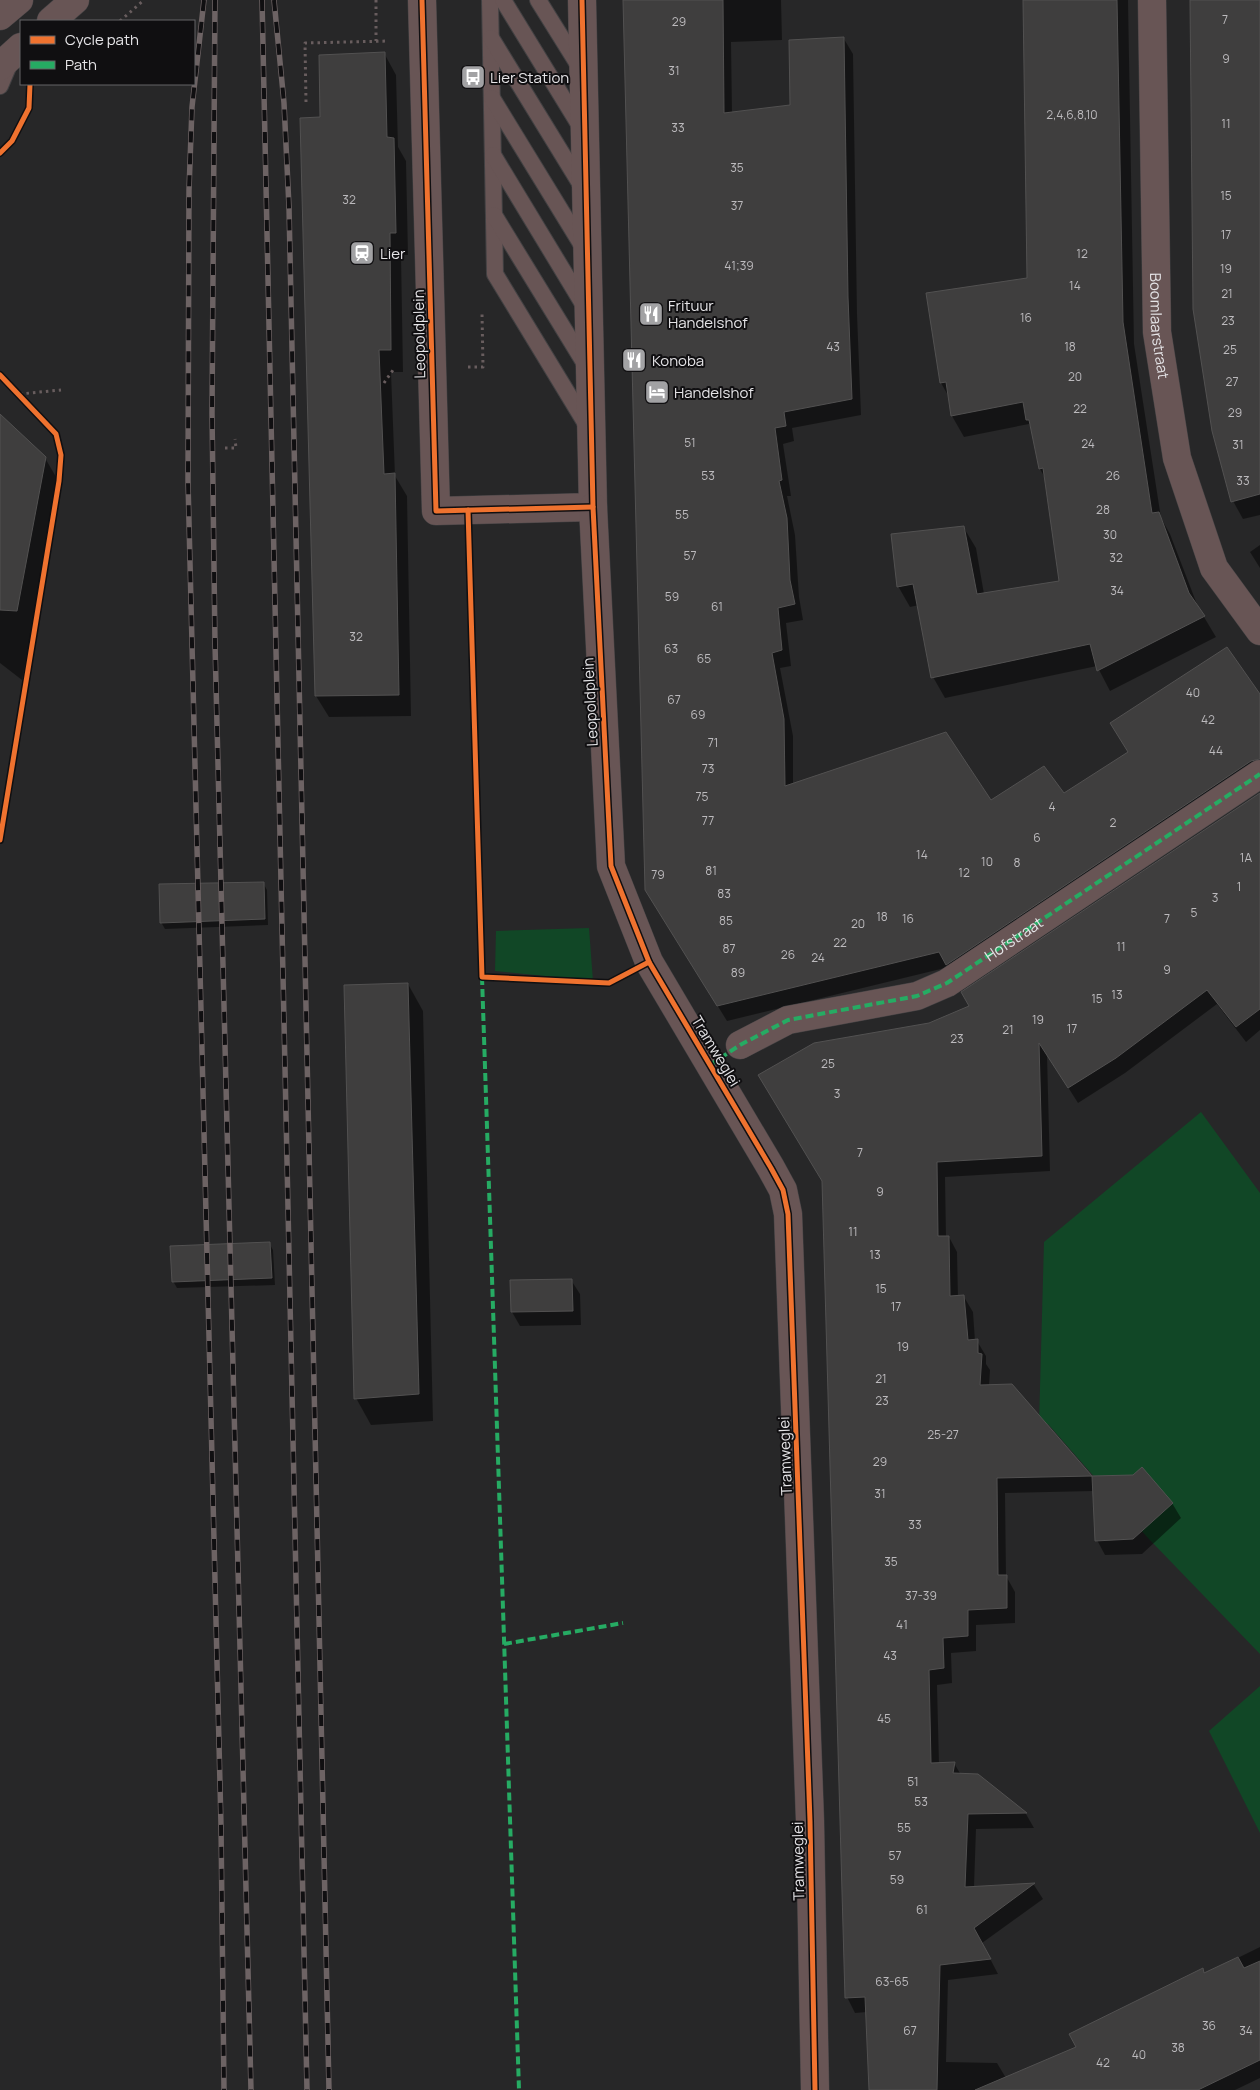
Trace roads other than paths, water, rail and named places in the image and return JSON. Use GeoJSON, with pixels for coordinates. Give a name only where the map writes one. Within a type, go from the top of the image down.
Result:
{"type":"FeatureCollection","features":[{"type":"Feature","properties":{"kind":"street"},"geometry":{"type":"LineString","coordinates":[[0,16],[19,0]]}},
{"type":"Feature","properties":{"kind":"street"},"geometry":{"type":"LineString","coordinates":[[51,20],[75,0]]}},
{"type":"Feature","properties":{"kind":"street","name":"Leopoldplein"},"geometry":{"type":"LineString","coordinates":[[422,0],[436,511],[593,507]]}},
{"type":"Feature","properties":{"kind":"street","name":"Boomlaarstraat"},"geometry":{"type":"LineString","coordinates":[[1152,0],[1157,332],[1177,458],[1214,568],[1260,631]]}},
{"type":"Feature","properties":{"kind":"street","name":"Leopoldplein"},"geometry":{"type":"LineString","coordinates":[[579,5],[583,73],[590,430],[611,866]]}},
{"type":"Feature","properties":{"kind":"street","name":"Hofstraat"},"geometry":{"type":"LineString","coordinates":[[740,1045],[788,1020],[917,996],[947,983],[1260,774]]}},
{"type":"Feature","properties":{"kind":"street","name":"Tramweglei"},"geometry":{"type":"LineString","coordinates":[[611,866],[649,962],[772,1168],[783,1190],[788,1214],[808,1755],[815,2090]]}},
{"type":"Feature","properties":{"kind":"lane"},"geometry":{"type":"LineString","coordinates":[[490,0],[495,274],[590,430]]}},
{"type":"Feature","properties":{"kind":"lane"},"geometry":{"type":"LineString","coordinates":[[503,0],[584,133]]}},
{"type":"Feature","properties":{"kind":"lane"},"geometry":{"type":"LineString","coordinates":[[538,0],[583,73]]}},
{"type":"Feature","properties":{"kind":"lane"},"geometry":{"type":"LineString","coordinates":[[490,36],[585,192]]}},
{"type":"Feature","properties":{"kind":"lane"},"geometry":{"type":"LineString","coordinates":[[0,86],[12,55]]}},
{"type":"Feature","properties":{"kind":"lane"},"geometry":{"type":"LineString","coordinates":[[491,96],[586,252]]}},
{"type":"Feature","properties":{"kind":"lane"},"geometry":{"type":"LineString","coordinates":[[493,155],[588,312]]}},
{"type":"Feature","properties":{"kind":"lane"},"geometry":{"type":"LineString","coordinates":[[494,214],[589,371]]}},
{"type":"Feature","properties":{"kind":"railway"},"geometry":{"type":"LineString","coordinates":[[195,80],[204,0]]}},
{"type":"Feature","properties":{"kind":"railway"},"geometry":{"type":"LineString","coordinates":[[215,0],[212,413],[215,644],[251,2090]]}},
{"type":"Feature","properties":{"kind":"railway"},"geometry":{"type":"LineString","coordinates":[[262,0],[307,2090]]}},
{"type":"Feature","properties":{"kind":"railway"},"geometry":{"type":"LineString","coordinates":[[274,0],[284,103],[289,207],[329,2090]]}},
{"type":"Feature","properties":{"kind":"railway"},"geometry":{"type":"LineString","coordinates":[[194,85],[189,190],[188,481],[221,1825],[224,2090]]}},
{"type":"Feature","properties":{"kind":"place","name":"Lier Station"},"geometry":{"type":"Point","coordinates":[473,77]}},
{"type":"Feature","properties":{"kind":"place","name":"Lier"},"geometry":{"type":"Point","coordinates":[362,253]}},
{"type":"Feature","properties":{"kind":"place","name":"Frituur Handelshof"},"geometry":{"type":"Point","coordinates":[651,314]}},
{"type":"Feature","properties":{"kind":"place","name":"Konoba"},"geometry":{"type":"Point","coordinates":[634,360]}},
{"type":"Feature","properties":{"kind":"place","name":"Handelshof"},"geometry":{"type":"Point","coordinates":[657,392]}}]}
